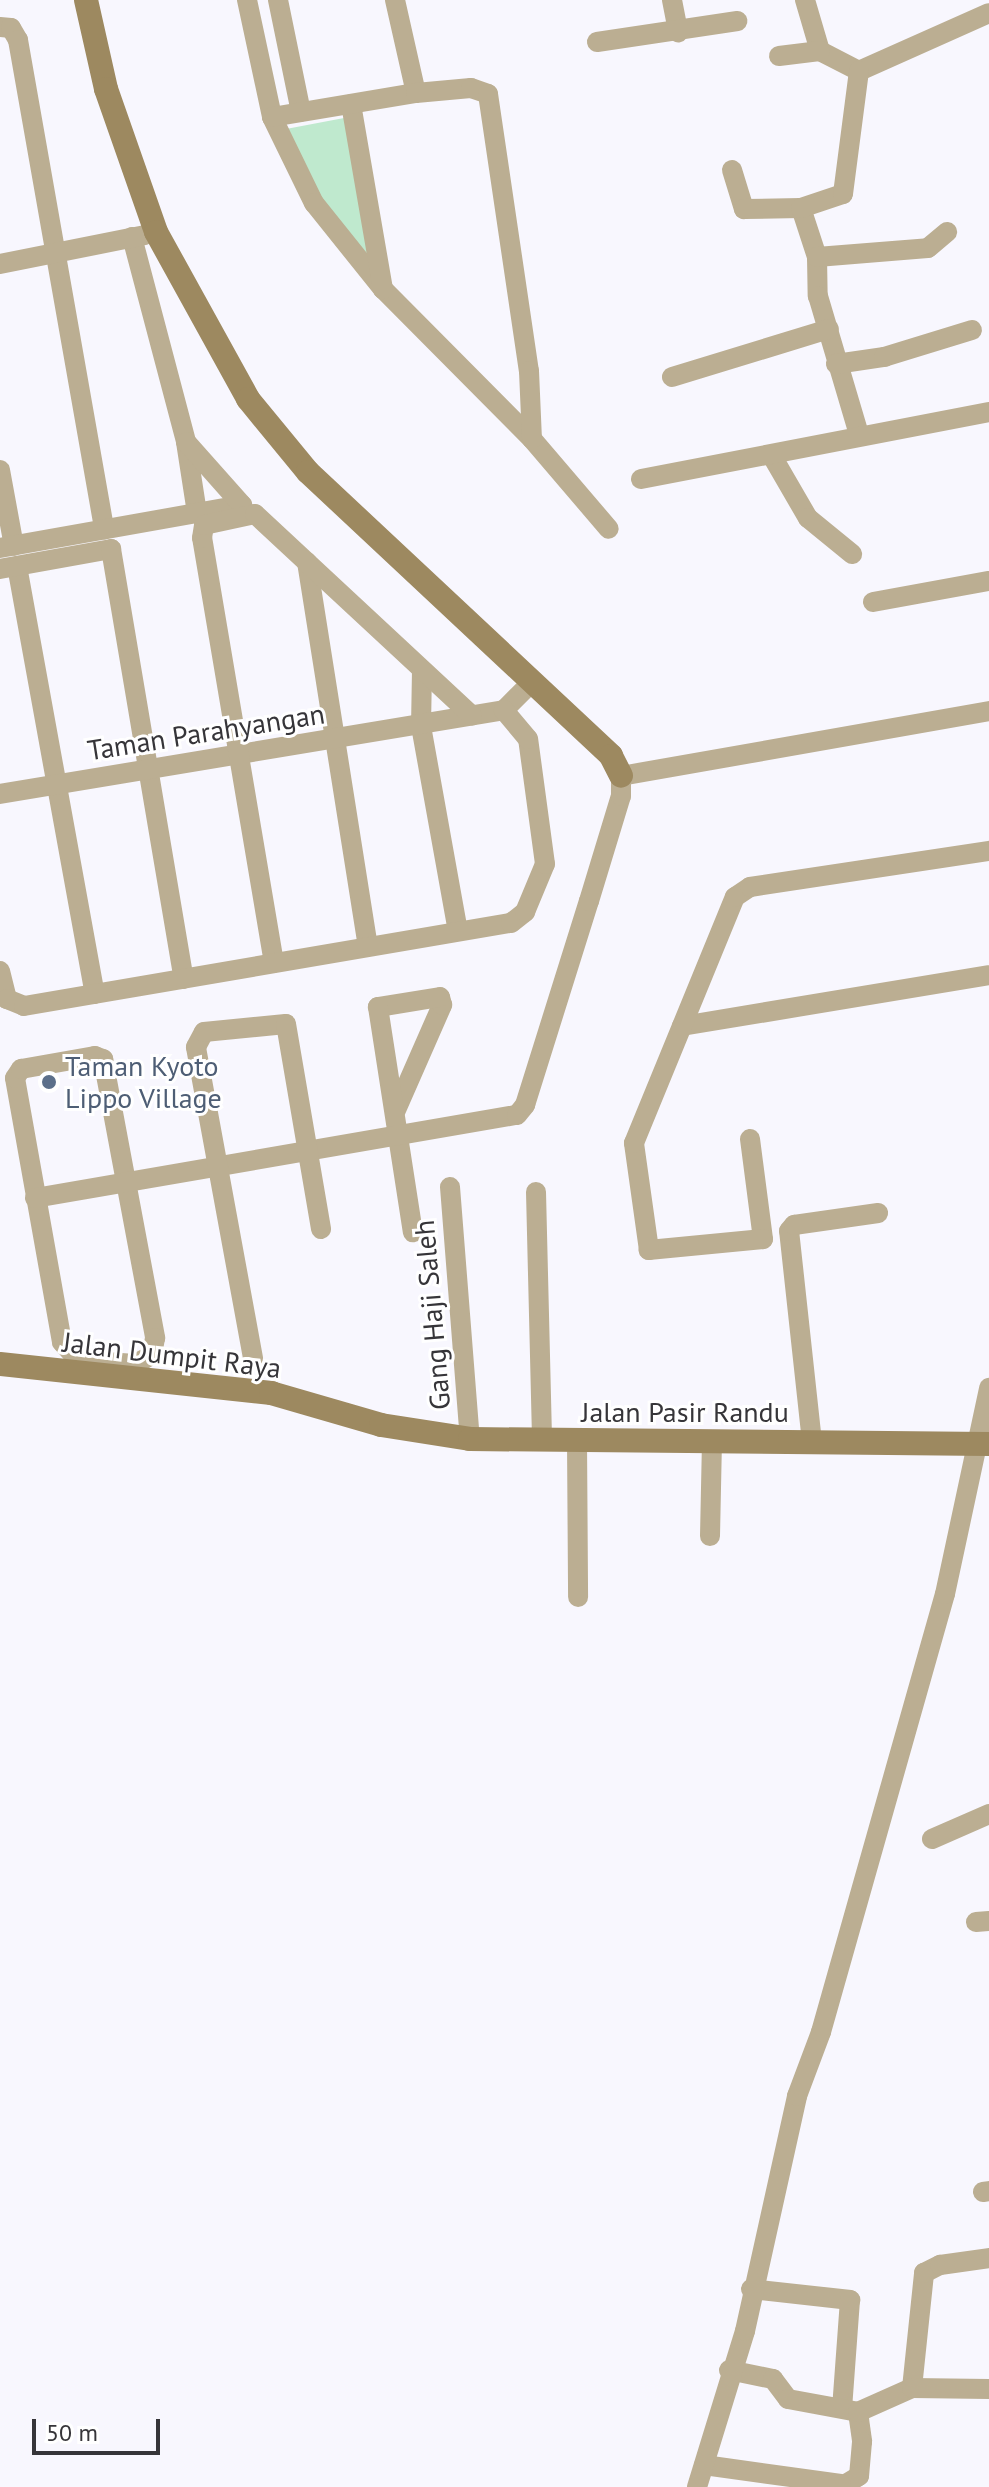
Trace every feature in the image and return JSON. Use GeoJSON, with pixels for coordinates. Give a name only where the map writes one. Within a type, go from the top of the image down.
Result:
{"type":"FeatureCollection","features":[{"type":"Feature","properties":{"kind":"main road"},"geometry":{"type":"LineString","coordinates":[[86,0],[106,89],[156,232],[248,399],[291,452],[611,756],[621,776]]}},
{"type":"Feature","properties":{"kind":"main road","name":"Jalan Dumpit Raya"},"geometry":{"type":"LineString","coordinates":[[0,1364],[271,1393],[381,1425]]}},
{"type":"Feature","properties":{"kind":"main road","name":"Jalan Pasir Randu"},"geometry":{"type":"LineString","coordinates":[[381,1425],[470,1439],[984,1444]]}},
{"type":"Feature","properties":{"kind":"street"},"geometry":{"type":"LineString","coordinates":[[247,0],[272,117],[314,203],[383,289],[532,439],[609,529]]}},
{"type":"Feature","properties":{"kind":"street"},"geometry":{"type":"LineString","coordinates":[[278,0],[301,112]]}},
{"type":"Feature","properties":{"kind":"street"},"geometry":{"type":"LineString","coordinates":[[395,0],[416,93]]}},
{"type":"Feature","properties":{"kind":"street"},"geometry":{"type":"LineString","coordinates":[[672,0],[678,32]]}},
{"type":"Feature","properties":{"kind":"street"},"geometry":{"type":"LineString","coordinates":[[805,0],[820,51]]}},
{"type":"Feature","properties":{"kind":"street"},"geometry":{"type":"LineString","coordinates":[[859,71],[989,13]]}},
{"type":"Feature","properties":{"kind":"street"},"geometry":{"type":"LineString","coordinates":[[597,42],[737,21]]}},
{"type":"Feature","properties":{"kind":"street"},"geometry":{"type":"LineString","coordinates":[[0,27],[11,28],[18,40],[104,529]]}},
{"type":"Feature","properties":{"kind":"street"},"geometry":{"type":"LineString","coordinates":[[779,56],[820,51],[859,71]]}},
{"type":"Feature","properties":{"kind":"street"},"geometry":{"type":"LineString","coordinates":[[732,170],[744,209],[801,208],[843,194],[859,71]]}},
{"type":"Feature","properties":{"kind":"street"},"geometry":{"type":"LineString","coordinates":[[272,117],[416,93],[479,88],[488,94],[529,371],[532,439]]}},
{"type":"Feature","properties":{"kind":"street"},"geometry":{"type":"LineString","coordinates":[[351,104],[383,289]]}},
{"type":"Feature","properties":{"kind":"street"},"geometry":{"type":"LineString","coordinates":[[801,208],[817,257],[818,296],[859,434]]}},
{"type":"Feature","properties":{"kind":"street"},"geometry":{"type":"LineString","coordinates":[[0,264],[156,232]]}},
{"type":"Feature","properties":{"kind":"street"},"geometry":{"type":"LineString","coordinates":[[817,257],[928,248],[947,232]]}},
{"type":"Feature","properties":{"kind":"street"},"geometry":{"type":"LineString","coordinates":[[132,237],[186,442],[197,513]]}},
{"type":"Feature","properties":{"kind":"street"},"geometry":{"type":"LineString","coordinates":[[672,377],[829,329]]}},
{"type":"Feature","properties":{"kind":"street"},"geometry":{"type":"LineString","coordinates":[[836,364],[884,357],[972,330]]}},
{"type":"Feature","properties":{"kind":"street"},"geometry":{"type":"LineString","coordinates":[[641,479],[772,456],[859,434],[989,412]]}},
{"type":"Feature","properties":{"kind":"street"},"geometry":{"type":"LineString","coordinates":[[8,557],[104,529],[243,503],[186,442]]}},
{"type":"Feature","properties":{"kind":"street"},"geometry":{"type":"LineString","coordinates":[[772,456],[808,518],[852,554]]}},
{"type":"Feature","properties":{"kind":"street"},"geometry":{"type":"LineString","coordinates":[[0,470],[8,557],[58,784],[95,994]]}},
{"type":"Feature","properties":{"kind":"street"},"geometry":{"type":"LineString","coordinates":[[274,963],[243,755],[202,532],[208,521],[251,512],[472,716]]}},
{"type":"Feature","properties":{"kind":"street"},"geometry":{"type":"LineString","coordinates":[[8,557],[111,549],[184,979]]}},
{"type":"Feature","properties":{"kind":"street"},"geometry":{"type":"LineString","coordinates":[[307,562],[368,946]]}},
{"type":"Feature","properties":{"kind":"street"},"geometry":{"type":"LineString","coordinates":[[873,602],[989,581]]}},
{"type":"Feature","properties":{"kind":"street"},"geometry":{"type":"LineString","coordinates":[[422,670],[421,726],[458,931]]}},
{"type":"Feature","properties":{"kind":"street"},"geometry":{"type":"LineString","coordinates":[[0,971],[4,994],[16,1005],[184,979],[521,918],[545,871],[528,739],[504,710],[532,682]]}},
{"type":"Feature","properties":{"kind":"street","name":"Taman Parahyangan"},"geometry":{"type":"LineString","coordinates":[[0,794],[504,710]]}},
{"type":"Feature","properties":{"kind":"street"},"geometry":{"type":"LineString","coordinates":[[35,1198],[504,1120],[525,1105],[621,796],[621,776],[989,711]]}},
{"type":"Feature","properties":{"kind":"street"},"geometry":{"type":"LineString","coordinates":[[750,1139],[763,1239],[649,1250],[634,1143],[735,897],[743,890],[989,851]]}},
{"type":"Feature","properties":{"kind":"street"},"geometry":{"type":"LineString","coordinates":[[682,1026],[989,975]]}},
{"type":"Feature","properties":{"kind":"street"},"geometry":{"type":"LineString","coordinates":[[396,1110],[442,1005],[440,997],[378,1007],[413,1232]]}},
{"type":"Feature","properties":{"kind":"street"},"geometry":{"type":"LineString","coordinates":[[253,1358],[196,1047],[204,1032],[286,1024],[321,1229]]}},
{"type":"Feature","properties":{"kind":"street"},"geometry":{"type":"LineString","coordinates":[[95,1056],[103,1059],[126,1183],[155,1338],[152,1355],[135,1364],[78,1360],[62,1342],[16,1074],[95,1056]]}},
{"type":"Feature","properties":{"kind":"street","name":"Gang Haji Saleh"},"geometry":{"type":"LineString","coordinates":[[450,1187],[470,1439]]}},
{"type":"Feature","properties":{"kind":"street"},"geometry":{"type":"LineString","coordinates":[[536,1192],[542,1441]]}},
{"type":"Feature","properties":{"kind":"street"},"geometry":{"type":"LineString","coordinates":[[812,1442],[789,1231],[794,1225],[878,1213]]}},
{"type":"Feature","properties":{"kind":"street"},"geometry":{"type":"LineString","coordinates":[[697,2487],[729,2370],[745,2331],[751,2289],[779,2190],[797,2096],[821,2032],[945,1594],[984,1444],[989,1388]]}},
{"type":"Feature","properties":{"kind":"street"},"geometry":{"type":"LineString","coordinates":[[577,1441],[578,1597]]}},
{"type":"Feature","properties":{"kind":"street"},"geometry":{"type":"LineString","coordinates":[[710,1536],[712,1442]]}},
{"type":"Feature","properties":{"kind":"street"},"geometry":{"type":"LineString","coordinates":[[932,1839],[989,1814]]}},
{"type":"Feature","properties":{"kind":"street"},"geometry":{"type":"LineString","coordinates":[[912,2388],[924,2273],[940,2265],[989,2258]]}},
{"type":"Feature","properties":{"kind":"street"},"geometry":{"type":"LineString","coordinates":[[704,2465],[841,2486],[859,2476],[862,2442],[850,2410],[850,2300],[751,2289]]}},
{"type":"Feature","properties":{"kind":"street"},"geometry":{"type":"LineString","coordinates":[[729,2370],[773,2379],[788,2399],[850,2410],[912,2388],[989,2389]]}},
{"type":"Feature","properties":{"kind":"green space"},"geometry":{"type":"Polygon","coordinates":[[[344,118],[373,261],[311,188],[286,129],[344,118]]]}},
{"type":"Feature","properties":{"kind":"place","name":"Taman Kyoto Lippo Village"},"geometry":{"type":"Point","coordinates":[49,1082]}}]}
